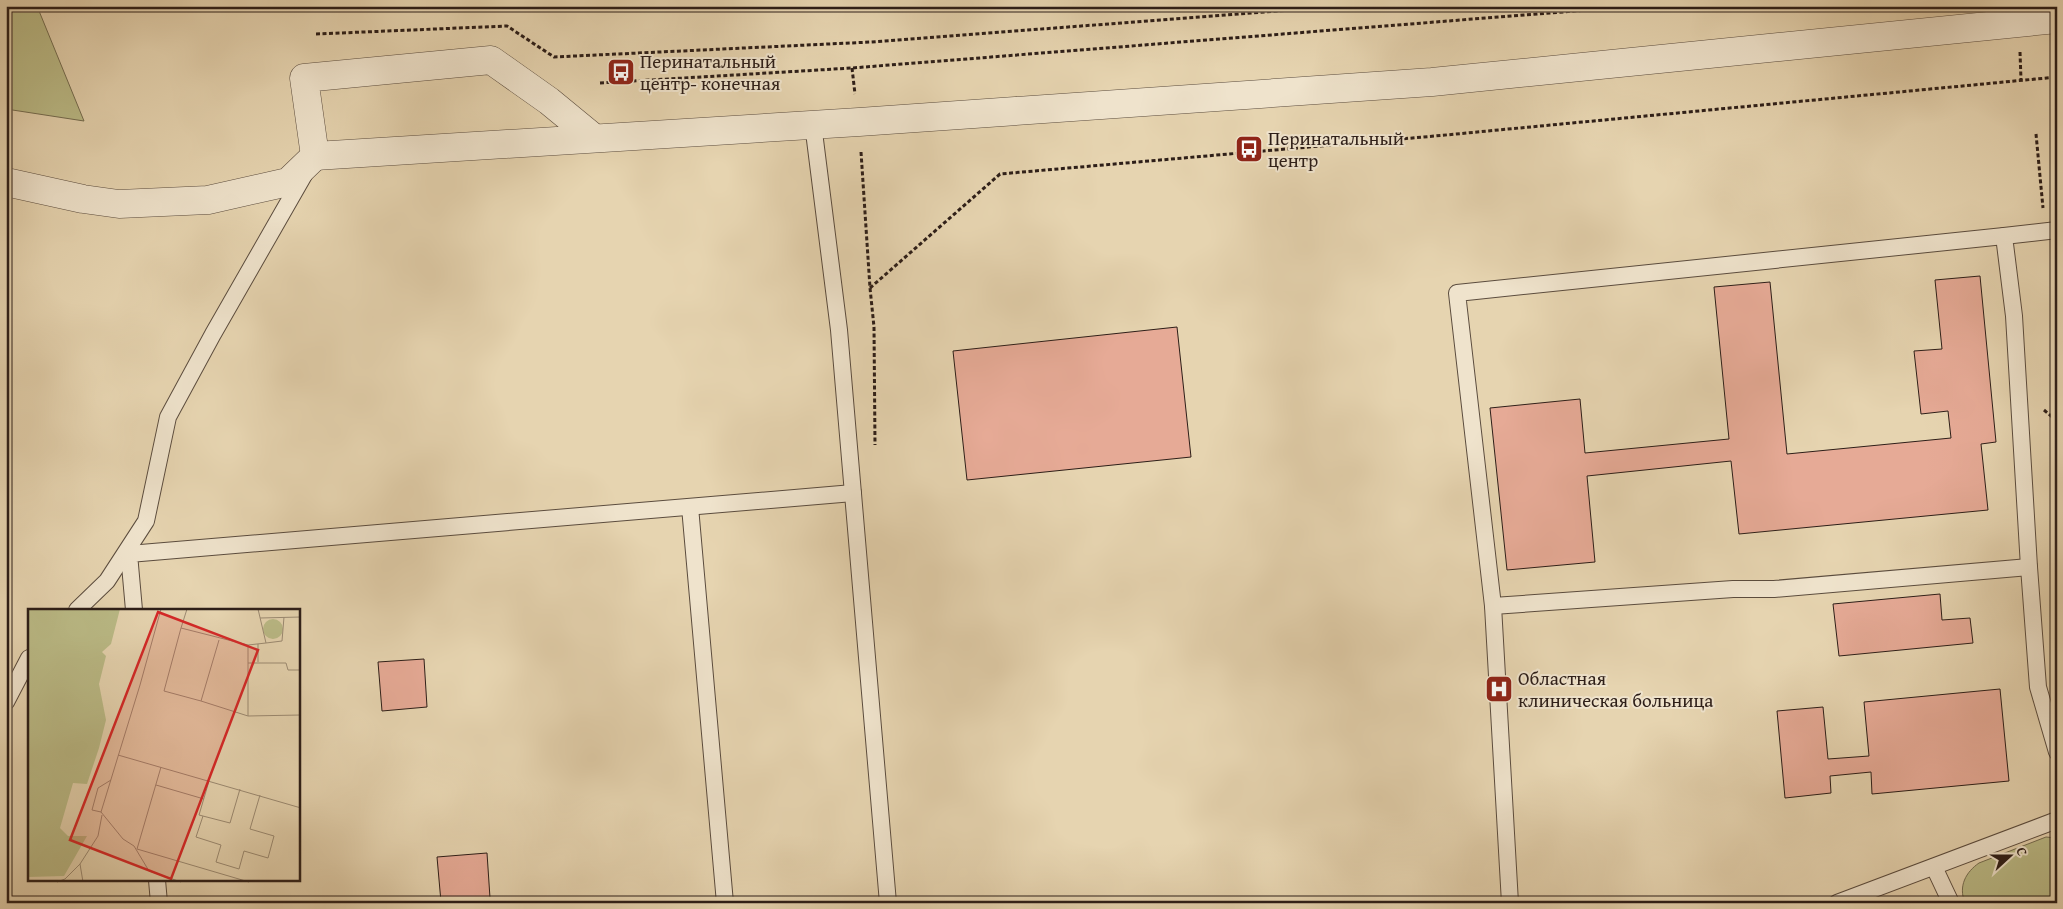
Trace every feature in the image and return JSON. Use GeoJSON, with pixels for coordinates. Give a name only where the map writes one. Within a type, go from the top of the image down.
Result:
{"type":"FeatureCollection","features":[{"type":"Feature","properties":{"kind":"street"},"geometry":{"type":"LineString","coordinates":[[6,182],[83,199],[119,204],[208,200],[288,182],[315,156],[859,122],[1432,82],[2057,19]]}},
{"type":"Feature","properties":{"kind":"street"},"geometry":{"type":"LineString","coordinates":[[315,156],[304,78],[491,60],[549,101],[594,138]]}},
{"type":"Feature","properties":{"kind":"lane"},"geometry":{"type":"LineString","coordinates":[[813,124],[839,330],[888,903]]}},
{"type":"Feature","properties":{"kind":"lane"},"geometry":{"type":"LineString","coordinates":[[78,609],[107,581],[146,522],[168,417],[213,334],[315,156]]}},
{"type":"Feature","properties":{"kind":"lane"},"geometry":{"type":"LineString","coordinates":[[1510,903],[1493,606],[1457,293],[2051,231]]}},
{"type":"Feature","properties":{"kind":"lane"},"geometry":{"type":"LineString","coordinates":[[2004,236],[2014,316],[2038,688],[2057,752]]}},
{"type":"Feature","properties":{"kind":"lane"},"geometry":{"type":"LineString","coordinates":[[134,609],[129,554],[853,493]]}},
{"type":"Feature","properties":{"kind":"lane"},"geometry":{"type":"LineString","coordinates":[[690,507],[724,903]]}},
{"type":"Feature","properties":{"kind":"lane"},"geometry":{"type":"LineString","coordinates":[[1493,606],[1733,589],[1774,590],[2029,567]]}},
{"type":"Feature","properties":{"kind":"lane"},"geometry":{"type":"LineString","coordinates":[[6,702],[28,660]]}},
{"type":"Feature","properties":{"kind":"lane"},"geometry":{"type":"LineString","coordinates":[[1837,903],[2057,820]]}},
{"type":"Feature","properties":{"kind":"lane"},"geometry":{"type":"LineString","coordinates":[[1934,867],[1951,903]]}},
{"type":"Feature","properties":{"kind":"lane"},"geometry":{"type":"LineString","coordinates":[[157,882],[159,903]]}},
{"type":"Feature","properties":{"kind":"path"},"geometry":{"type":"LineString","coordinates":[[316,34],[507,26],[554,57],[871,42],[1344,6]]}},
{"type":"Feature","properties":{"kind":"path"},"geometry":{"type":"LineString","coordinates":[[600,83],[852,68],[1638,6]]}},
{"type":"Feature","properties":{"kind":"path"},"geometry":{"type":"LineString","coordinates":[[852,68],[859,122],[874,327]]}},
{"type":"Feature","properties":{"kind":"path"},"geometry":{"type":"LineString","coordinates":[[870,288],[1000,174],[1435,136],[2057,77]]}},
{"type":"Feature","properties":{"kind":"path"},"geometry":{"type":"LineString","coordinates":[[2036,134],[2051,231]]}},
{"type":"Feature","properties":{"kind":"green space"},"geometry":{"type":"Polygon","coordinates":[[[6,6],[37,6],[84,121],[6,109],[6,6]]]}},
{"type":"Feature","properties":{"kind":"green space"},"geometry":{"type":"Polygon","coordinates":[[[2046,837],[2057,838],[2057,900],[2049,903],[1965,903],[1962,891],[1963,885],[1967,875],[1974,867],[1979,863],[2046,837]]]}},
{"type":"Feature","properties":{"kind":"building"},"geometry":{"type":"Polygon","coordinates":[[[1980,276],[1996,442],[1981,444],[1988,510],[1739,534],[1731,461],[1587,476],[1595,562],[1507,570],[1490,408],[1580,399],[1585,453],[1729,439],[1714,287],[1770,282],[1787,454],[1951,438],[1948,411],[1921,414],[1914,351],[1942,349],[1935,280],[1980,276]]]}},
{"type":"Feature","properties":{"kind":"building"},"geometry":{"type":"Polygon","coordinates":[[[1177,327],[1191,457],[967,480],[953,351],[1177,327]]]}},
{"type":"Feature","properties":{"kind":"building"},"geometry":{"type":"Polygon","coordinates":[[[1940,594],[1942,620],[1970,618],[1973,643],[1839,656],[1833,604],[1940,594]]]}},
{"type":"Feature","properties":{"kind":"building"},"geometry":{"type":"Polygon","coordinates":[[[424,659],[427,707],[382,711],[378,662],[424,659]]]}},
{"type":"Feature","properties":{"kind":"building"},"geometry":{"type":"Polygon","coordinates":[[[2000,689],[2009,781],[1872,794],[1871,772],[1830,776],[1831,793],[1785,798],[1777,711],[1823,707],[1828,759],[1869,756],[1864,702],[2000,689]]]}},
{"type":"Feature","properties":{"kind":"building"},"geometry":{"type":"Polygon","coordinates":[[[487,853],[490,898],[441,902],[437,857],[487,853]]]}},
{"type":"Feature","properties":{"kind":"place","name":"Перинатальный центр- конечная"},"geometry":{"type":"Point","coordinates":[621,72]}},
{"type":"Feature","properties":{"kind":"place","name":"Перинатальный центр"},"geometry":{"type":"Point","coordinates":[1249,149]}},
{"type":"Feature","properties":{"kind":"place","name":"Областная клиническая больница"},"geometry":{"type":"Point","coordinates":[1499,689]}}]}
